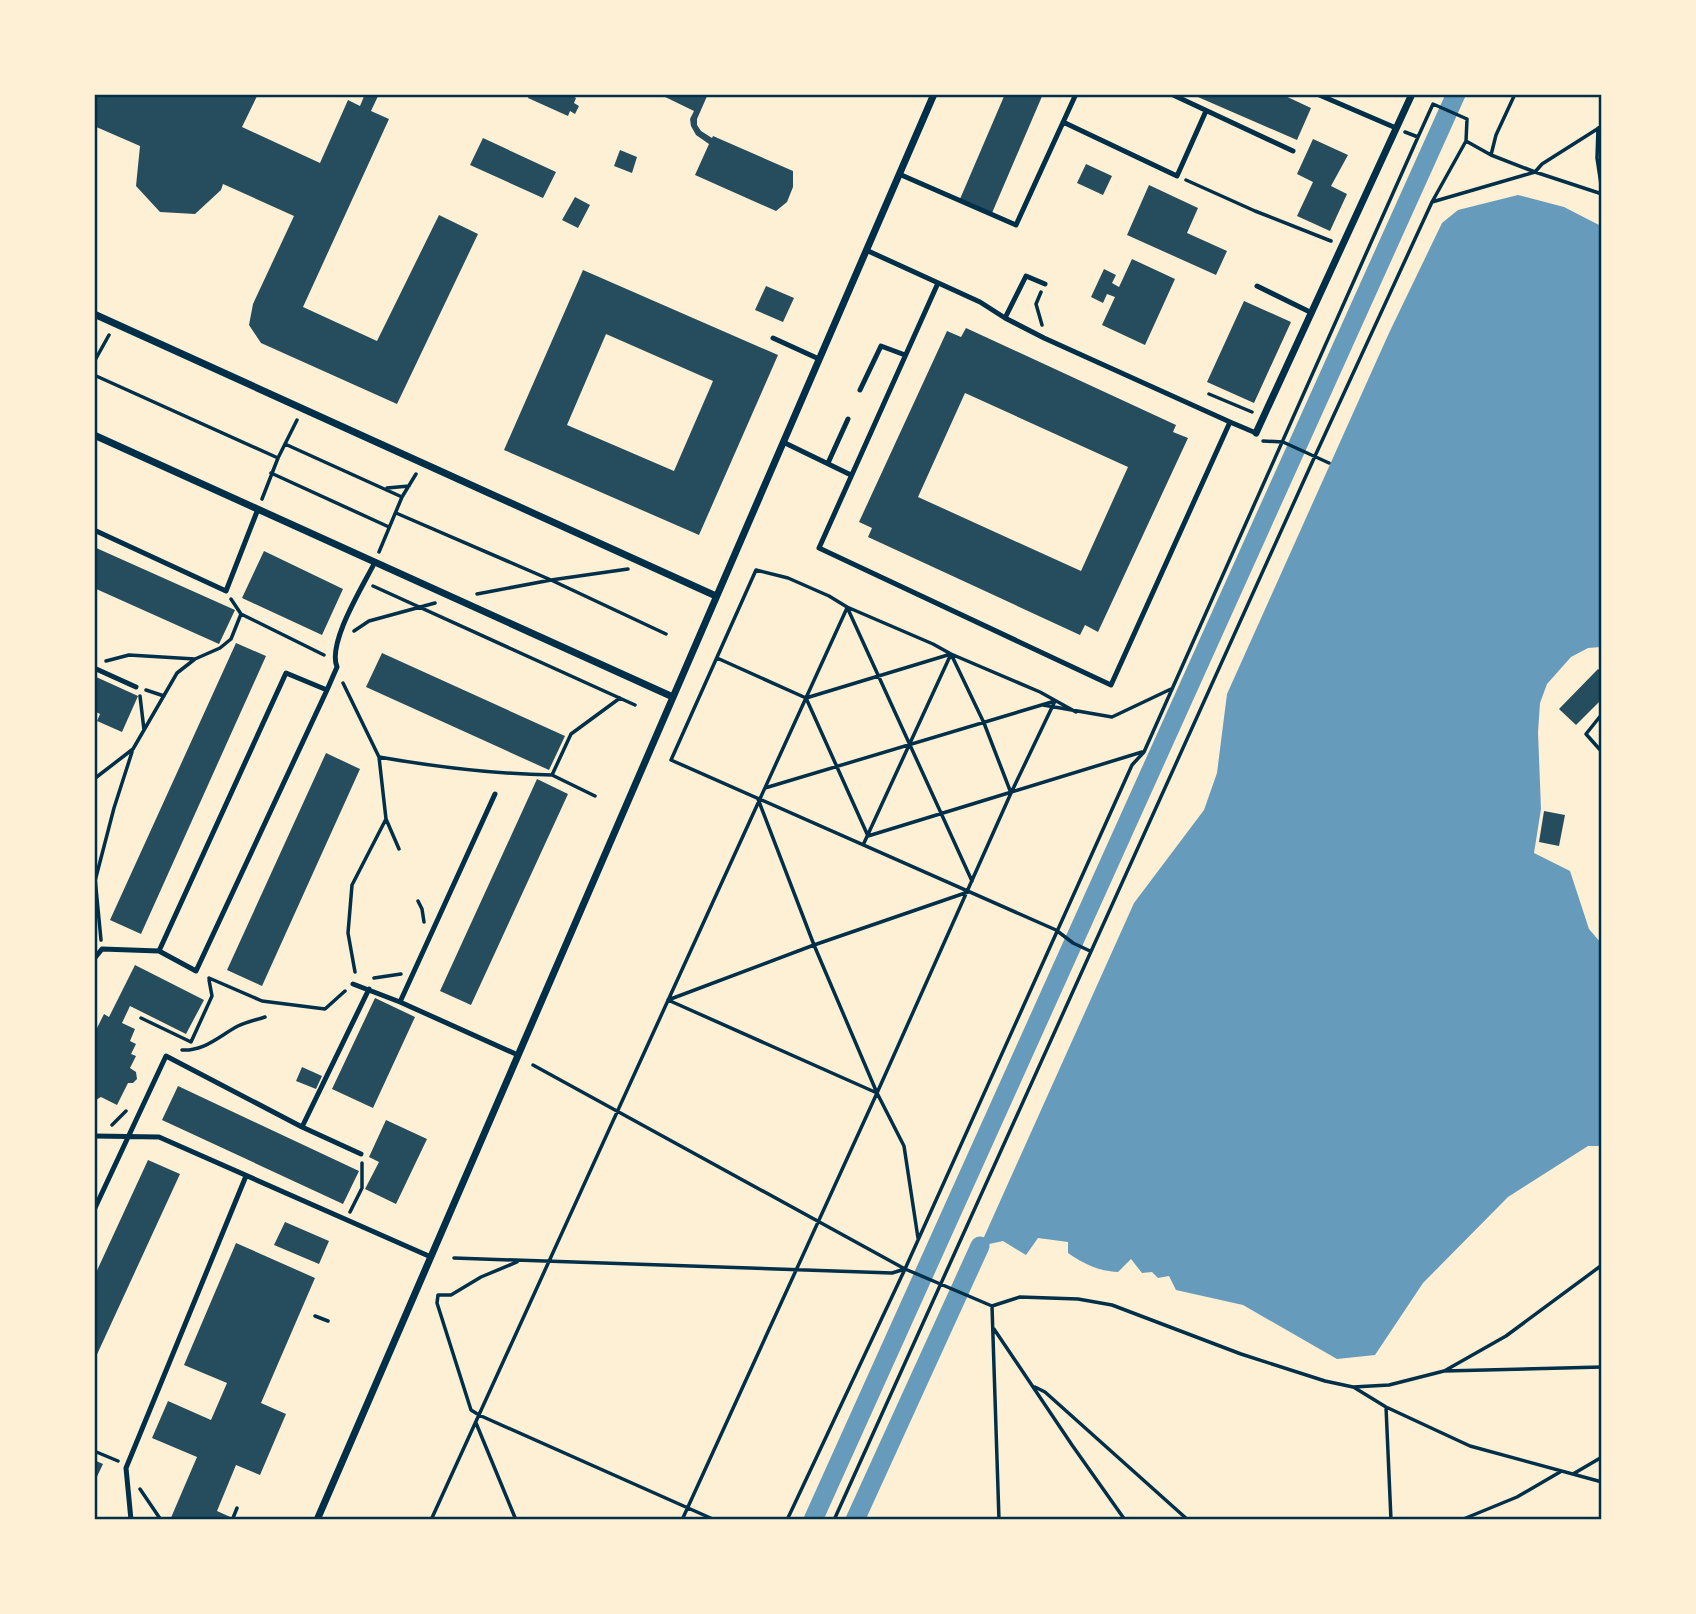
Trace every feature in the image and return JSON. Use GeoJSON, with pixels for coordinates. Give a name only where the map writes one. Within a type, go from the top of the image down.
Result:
{"type":"FeatureCollection","features":[{"type":"Feature","properties":{"kind":"street"},"geometry":{"type":"LineString","coordinates":[[317,1520],[934,94]]}},
{"type":"Feature","properties":{"kind":"street"},"geometry":{"type":"LineString","coordinates":[[1254,436],[1400,129],[1412,94]]}},
{"type":"Feature","properties":{"kind":"street"},"geometry":{"type":"LineString","coordinates":[[94,314],[716,596]]}},
{"type":"Feature","properties":{"kind":"street"},"geometry":{"type":"LineString","coordinates":[[94,435],[673,697]]}},
{"type":"Feature","properties":{"kind":"lane"},"geometry":{"type":"LineString","coordinates":[[899,174],[1016,225],[1076,94]]}},
{"type":"Feature","properties":{"kind":"lane"},"geometry":{"type":"LineString","coordinates":[[1171,94],[1293,151]]}},
{"type":"Feature","properties":{"kind":"lane"},"geometry":{"type":"LineString","coordinates":[[1317,94],[1400,129]]}},
{"type":"Feature","properties":{"kind":"lane"},"geometry":{"type":"LineString","coordinates":[[1063,122],[1177,176],[1206,111]]}},
{"type":"Feature","properties":{"kind":"lane"},"geometry":{"type":"LineString","coordinates":[[866,250],[980,302],[1047,340],[1230,422],[1254,436]]}},
{"type":"Feature","properties":{"kind":"lane"},"geometry":{"type":"LineString","coordinates":[[1004,318],[1026,276],[1045,284]]}},
{"type":"Feature","properties":{"kind":"lane"},"geometry":{"type":"LineString","coordinates":[[938,283],[819,548],[1111,685],[1230,422]]}},
{"type":"Feature","properties":{"kind":"lane"},"geometry":{"type":"LineString","coordinates":[[1257,286],[1312,313]]}},
{"type":"Feature","properties":{"kind":"lane"},"geometry":{"type":"LineString","coordinates":[[773,338],[819,359]]}},
{"type":"Feature","properties":{"kind":"lane"},"geometry":{"type":"LineString","coordinates":[[860,390],[881,346],[905,355]]}},
{"type":"Feature","properties":{"kind":"lane"},"geometry":{"type":"LineString","coordinates":[[828,463],[848,419]]}},
{"type":"Feature","properties":{"kind":"lane"},"geometry":{"type":"LineString","coordinates":[[783,442],[851,475]]}},
{"type":"Feature","properties":{"kind":"lane"},"geometry":{"type":"LineString","coordinates":[[94,530],[226,591],[258,509]]}},
{"type":"Feature","properties":{"kind":"lane"},"geometry":{"type":"LineString","coordinates":[[94,959],[102,949],[159,951],[197,971],[327,690],[337,667],[334,659],[336,642],[375,562]]}},
{"type":"Feature","properties":{"kind":"lane"},"geometry":{"type":"LineString","coordinates":[[94,668],[136,687]]}},
{"type":"Feature","properties":{"kind":"lane"},"geometry":{"type":"LineString","coordinates":[[159,951],[286,673],[327,690]]}},
{"type":"Feature","properties":{"kind":"lane"},"geometry":{"type":"LineString","coordinates":[[400,1002],[495,794]]}},
{"type":"Feature","properties":{"kind":"lane"},"geometry":{"type":"LineString","coordinates":[[354,981],[518,1055]]}},
{"type":"Feature","properties":{"kind":"lane"},"geometry":{"type":"LineString","coordinates":[[302,1127],[369,989]]}},
{"type":"Feature","properties":{"kind":"lane"},"geometry":{"type":"LineString","coordinates":[[94,1210],[166,1056],[302,1127],[361,1154]]}},
{"type":"Feature","properties":{"kind":"lane"},"geometry":{"type":"LineString","coordinates":[[94,1136],[159,1138],[431,1257]]}},
{"type":"Feature","properties":{"kind":"lane"},"geometry":{"type":"LineString","coordinates":[[131,1520],[126,1468],[246,1176]]}},
{"type":"Feature","properties":{"kind":"path"},"geometry":{"type":"LineString","coordinates":[[1491,155],[1496,135],[1515,94]]}},
{"type":"Feature","properties":{"kind":"path"},"geometry":{"type":"LineString","coordinates":[[788,1520],[905,1269],[1132,765],[1144,752],[1433,104],[1467,119],[1466,141],[1432,202],[1315,456],[834,1520]]}},
{"type":"Feature","properties":{"kind":"path"},"geometry":{"type":"LineString","coordinates":[[1466,141],[1491,155],[1535,172],[1601,192],[1597,158],[1600,127]]}},
{"type":"Feature","properties":{"kind":"path"},"geometry":{"type":"LineString","coordinates":[[1432,202],[1535,172],[1542,164],[1600,127]]}},
{"type":"Feature","properties":{"kind":"path"},"geometry":{"type":"LineString","coordinates":[[1400,129],[1418,137]]}},
{"type":"Feature","properties":{"kind":"path"},"geometry":{"type":"LineString","coordinates":[[1177,176],[1255,211],[1343,245]]}},
{"type":"Feature","properties":{"kind":"path"},"geometry":{"type":"LineString","coordinates":[[1045,284],[1035,304],[1047,340]]}},
{"type":"Feature","properties":{"kind":"path"},"geometry":{"type":"LineString","coordinates":[[94,362],[116,324]]}},
{"type":"Feature","properties":{"kind":"path"},"geometry":{"type":"LineString","coordinates":[[94,374],[278,458]]}},
{"type":"Feature","properties":{"kind":"path"},"geometry":{"type":"LineString","coordinates":[[1209,394],[1264,416]]}},
{"type":"Feature","properties":{"kind":"path"},"geometry":{"type":"LineString","coordinates":[[258,509],[271,473],[303,409]]}},
{"type":"Feature","properties":{"kind":"path"},"geometry":{"type":"LineString","coordinates":[[1254,436],[1283,442],[1329,463]]}},
{"type":"Feature","properties":{"kind":"path"},"geometry":{"type":"LineString","coordinates":[[285,444],[402,497]]}},
{"type":"Feature","properties":{"kind":"path"},"geometry":{"type":"LineString","coordinates":[[375,562],[402,497],[423,463]]}},
{"type":"Feature","properties":{"kind":"path"},"geometry":{"type":"LineString","coordinates":[[271,473],[389,527]]}},
{"type":"Feature","properties":{"kind":"path"},"geometry":{"type":"LineString","coordinates":[[384,489],[409,486]]}},
{"type":"Feature","properties":{"kind":"path"},"geometry":{"type":"LineString","coordinates":[[396,513],[551,580],[666,634]]}},
{"type":"Feature","properties":{"kind":"path"},"geometry":{"type":"LineString","coordinates":[[455,599],[551,580],[627,570],[637,560]]}},
{"type":"Feature","properties":{"kind":"path"},"geometry":{"type":"LineString","coordinates":[[1076,712],[1028,687],[847,607],[789,578],[757,570],[671,760],[1056,930],[1073,943],[1090,951]]}},
{"type":"Feature","properties":{"kind":"path"},"geometry":{"type":"LineString","coordinates":[[365,583],[635,705]]}},
{"type":"Feature","properties":{"kind":"path"},"geometry":{"type":"LineString","coordinates":[[226,591],[241,614],[334,659]]}},
{"type":"Feature","properties":{"kind":"path"},"geometry":{"type":"LineString","coordinates":[[336,642],[369,621],[418,607]]}},
{"type":"Feature","properties":{"kind":"path"},"geometry":{"type":"LineString","coordinates":[[847,607],[972,881]]}},
{"type":"Feature","properties":{"kind":"path"},"geometry":{"type":"LineString","coordinates":[[430,1520],[847,607]]}},
{"type":"Feature","properties":{"kind":"path"},"geometry":{"type":"LineString","coordinates":[[102,949],[95,879],[133,749],[177,673],[195,659],[220,648],[231,639],[241,614]]}},
{"type":"Feature","properties":{"kind":"path"},"geometry":{"type":"LineString","coordinates":[[717,658],[806,698],[951,654]]}},
{"type":"Feature","properties":{"kind":"path"},"geometry":{"type":"LineString","coordinates":[[951,654],[984,723],[1011,793]]}},
{"type":"Feature","properties":{"kind":"path"},"geometry":{"type":"LineString","coordinates":[[864,844],[951,654]]}},
{"type":"Feature","properties":{"kind":"path"},"geometry":{"type":"LineString","coordinates":[[103,662],[129,655],[195,659]]}},
{"type":"Feature","properties":{"kind":"path"},"geometry":{"type":"LineString","coordinates":[[337,667],[345,691],[379,757],[386,819],[400,849]]}},
{"type":"Feature","properties":{"kind":"path"},"geometry":{"type":"LineString","coordinates":[[136,687],[164,696]]}},
{"type":"Feature","properties":{"kind":"path"},"geometry":{"type":"LineString","coordinates":[[136,687],[141,697],[144,731]]}},
{"type":"Feature","properties":{"kind":"path"},"geometry":{"type":"LineString","coordinates":[[1042,705],[1112,717],[1173,688]]}},
{"type":"Feature","properties":{"kind":"path"},"geometry":{"type":"LineString","coordinates":[[552,775],[571,734],[620,698]]}},
{"type":"Feature","properties":{"kind":"path"},"geometry":{"type":"LineString","coordinates":[[806,698],[868,836]]}},
{"type":"Feature","properties":{"kind":"path"},"geometry":{"type":"LineString","coordinates":[[764,788],[1055,701]]}},
{"type":"Feature","properties":{"kind":"path"},"geometry":{"type":"LineString","coordinates":[[682,1520],[1055,701]]}},
{"type":"Feature","properties":{"kind":"path"},"geometry":{"type":"LineString","coordinates":[[1601,714],[1586,734],[1601,752]]}},
{"type":"Feature","properties":{"kind":"path"},"geometry":{"type":"LineString","coordinates":[[94,779],[133,749]]}},
{"type":"Feature","properties":{"kind":"path"},"geometry":{"type":"LineString","coordinates":[[868,836],[1144,752]]}},
{"type":"Feature","properties":{"kind":"path"},"geometry":{"type":"LineString","coordinates":[[379,757],[432,766],[552,775],[595,796]]}},
{"type":"Feature","properties":{"kind":"path"},"geometry":{"type":"LineString","coordinates":[[758,799],[814,945],[877,1093],[904,1146],[918,1239]]}},
{"type":"Feature","properties":{"kind":"path"},"geometry":{"type":"LineString","coordinates":[[354,981],[348,933],[352,885],[386,819]]}},
{"type":"Feature","properties":{"kind":"path"},"geometry":{"type":"LineString","coordinates":[[668,1000],[814,945],[968,892]]}},
{"type":"Feature","properties":{"kind":"path"},"geometry":{"type":"LineString","coordinates":[[197,971],[262,1001],[325,1009],[354,981],[414,971]]}},
{"type":"Feature","properties":{"kind":"path"},"geometry":{"type":"LineString","coordinates":[[141,1018],[191,1042],[212,996],[209,978]]}},
{"type":"Feature","properties":{"kind":"path"},"geometry":{"type":"LineString","coordinates":[[668,1000],[877,1093]]}},
{"type":"Feature","properties":{"kind":"path"},"geometry":{"type":"LineString","coordinates":[[533,1065],[905,1269],[992,1306],[1020,1297],[1079,1299],[1112,1305],[1241,1354],[1325,1381],[1353,1387],[1389,1385],[1444,1371],[1601,1367]]}},
{"type":"Feature","properties":{"kind":"path"},"geometry":{"type":"LineString","coordinates":[[346,1220],[362,1188],[361,1154]]}},
{"type":"Feature","properties":{"kind":"path"},"geometry":{"type":"LineString","coordinates":[[454,1258],[892,1273],[905,1269]]}},
{"type":"Feature","properties":{"kind":"path"},"geometry":{"type":"LineString","coordinates":[[517,1262],[481,1277],[451,1295],[438,1295],[437,1303],[471,1410],[715,1520]]}},
{"type":"Feature","properties":{"kind":"path"},"geometry":{"type":"LineString","coordinates":[[1444,1371],[1506,1336],[1601,1265]]}},
{"type":"Feature","properties":{"kind":"path"},"geometry":{"type":"LineString","coordinates":[[992,1306],[999,1520]]}},
{"type":"Feature","properties":{"kind":"path"},"geometry":{"type":"LineString","coordinates":[[315,1316],[328,1321]]}},
{"type":"Feature","properties":{"kind":"path"},"geometry":{"type":"LineString","coordinates":[[994,1329],[1125,1520]]}},
{"type":"Feature","properties":{"kind":"path"},"geometry":{"type":"LineString","coordinates":[[1034,1386],[1045,1392],[1188,1520]]}},
{"type":"Feature","properties":{"kind":"path"},"geometry":{"type":"LineString","coordinates":[[1353,1387],[1386,1407],[1469,1446],[1601,1482]]}},
{"type":"Feature","properties":{"kind":"path"},"geometry":{"type":"LineString","coordinates":[[1386,1407],[1391,1520]]}},
{"type":"Feature","properties":{"kind":"path"},"geometry":{"type":"LineString","coordinates":[[476,1423],[516,1520]]}},
{"type":"Feature","properties":{"kind":"path"},"geometry":{"type":"LineString","coordinates":[[1573,1474],[1601,1457]]}},
{"type":"Feature","properties":{"kind":"path"},"geometry":{"type":"LineString","coordinates":[[1461,1520],[1517,1497],[1561,1471]]}},
{"type":"Feature","properties":{"kind":"path"},"geometry":{"type":"LineString","coordinates":[[233,1518],[237,1508]]}},
{"type":"Feature","properties":{"kind":"water"},"geometry":{"type":"Polygon","coordinates":[[[1518,195],[1564,207],[1601,226],[1601,647],[1588,648],[1571,657],[1547,684],[1540,703],[1538,732],[1541,809],[1534,853],[1570,871],[1589,929],[1601,943],[1601,1146],[1588,1146],[1508,1197],[1423,1283],[1375,1355],[1337,1359],[1243,1305],[1176,1290],[1169,1276],[1158,1278],[1152,1272],[1142,1273],[1131,1259],[1118,1272],[1098,1268],[1068,1253],[1068,1242],[1038,1238],[1026,1255],[1003,1241],[980,1246],[1134,903],[1204,810],[1217,773],[1227,694],[1389,333],[1442,223],[1458,210],[1518,195]]]}},
{"type":"Feature","properties":{"kind":"building"},"geometry":{"type":"Polygon","coordinates":[[[94,94],[258,94],[242,127],[320,163],[348,100],[360,106],[365,94],[379,94],[371,111],[389,119],[303,307],[377,341],[439,215],[478,234],[397,404],[261,343],[249,325],[253,304],[294,216],[223,184],[221,190],[195,214],[160,212],[136,186],[140,146],[94,126],[94,94]]]}},
{"type":"Feature","properties":{"kind":"building"},"geometry":{"type":"Polygon","coordinates":[[[529,94],[569,94],[576,98],[574,103],[579,106],[575,114],[570,111],[568,116],[528,98],[529,94]]]}},
{"type":"Feature","properties":{"kind":"building"},"geometry":{"type":"Polygon","coordinates":[[[659,94],[708,94],[697,119],[701,131],[793,171],[793,187],[787,202],[776,211],[695,175],[709,144],[696,135],[691,126],[690,119],[694,111],[659,94]]]}},
{"type":"Feature","properties":{"kind":"building"},"geometry":{"type":"Polygon","coordinates":[[[1005,94],[1043,94],[992,213],[960,199],[1005,94]]]}},
{"type":"Feature","properties":{"kind":"building"},"geometry":{"type":"Polygon","coordinates":[[[1191,94],[1281,94],[1311,108],[1297,140],[1191,94]]]}},
{"type":"Feature","properties":{"kind":"building"},"geometry":{"type":"Polygon","coordinates":[[[483,138],[556,172],[543,198],[470,165],[483,138]]]}},
{"type":"Feature","properties":{"kind":"building"},"geometry":{"type":"Polygon","coordinates":[[[1313,139],[1348,155],[1331,186],[1347,194],[1330,231],[1297,216],[1313,182],[1297,174],[1313,139]]]}},
{"type":"Feature","properties":{"kind":"building"},"geometry":{"type":"Polygon","coordinates":[[[620,150],[637,157],[632,173],[614,166],[620,150]]]}},
{"type":"Feature","properties":{"kind":"building"},"geometry":{"type":"Polygon","coordinates":[[[1086,164],[1112,176],[1103,195],[1077,183],[1086,164]]]}},
{"type":"Feature","properties":{"kind":"building"},"geometry":{"type":"Polygon","coordinates":[[[1149,185],[1198,208],[1187,233],[1227,251],[1216,275],[1127,235],[1149,185]]]}},
{"type":"Feature","properties":{"kind":"building"},"geometry":{"type":"Polygon","coordinates":[[[575,197],[590,205],[578,228],[562,220],[575,197]]]}},
{"type":"Feature","properties":{"kind":"building"},"geometry":{"type":"Polygon","coordinates":[[[1132,259],[1175,279],[1145,345],[1102,325],[1115,297],[1107,294],[1103,303],[1091,297],[1104,269],[1116,275],[1112,283],[1119,287],[1132,259]]]}},
{"type":"Feature","properties":{"kind":"building"},"geometry":{"type":"Polygon","coordinates":[[[583,270],[778,355],[699,535],[504,450],[583,270]],[[606,334],[567,425],[674,471],[713,381],[606,334]]]}},
{"type":"Feature","properties":{"kind":"building"},"geometry":{"type":"Polygon","coordinates":[[[766,286],[794,298],[783,322],[755,310],[766,286]]]}},
{"type":"Feature","properties":{"kind":"building"},"geometry":{"type":"Polygon","coordinates":[[[1244,301],[1291,322],[1254,403],[1207,382],[1244,301]]]}},
{"type":"Feature","properties":{"kind":"building"},"geometry":{"type":"Polygon","coordinates":[[[966,328],[1176,425],[1173,432],[1188,438],[1098,632],[1085,625],[1080,635],[868,537],[872,528],[859,522],[947,331],[961,337],[966,328]],[[965,393],[918,497],[1081,571],[1128,467],[965,393]]]}},
{"type":"Feature","properties":{"kind":"building"},"geometry":{"type":"Polygon","coordinates":[[[94,547],[235,610],[219,644],[94,588],[94,547]]]}},
{"type":"Feature","properties":{"kind":"building"},"geometry":{"type":"Polygon","coordinates":[[[264,551],[343,589],[322,635],[242,598],[264,551]]]}},
{"type":"Feature","properties":{"kind":"building"},"geometry":{"type":"Polygon","coordinates":[[[236,643],[266,656],[141,934],[110,920],[236,643]]]}},
{"type":"Feature","properties":{"kind":"building"},"geometry":{"type":"Polygon","coordinates":[[[382,653],[565,736],[549,770],[366,687],[382,653]]]}},
{"type":"Feature","properties":{"kind":"building"},"geometry":{"type":"Polygon","coordinates":[[[1598,669],[1602,672],[1602,699],[1576,725],[1559,709],[1598,669]]]}},
{"type":"Feature","properties":{"kind":"building"},"geometry":{"type":"Polygon","coordinates":[[[94,676],[138,696],[122,732],[97,721],[100,714],[94,711],[94,676]]]}},
{"type":"Feature","properties":{"kind":"building"},"geometry":{"type":"Polygon","coordinates":[[[326,753],[360,769],[262,986],[227,970],[326,753]]]}},
{"type":"Feature","properties":{"kind":"building"},"geometry":{"type":"Polygon","coordinates":[[[537,779],[568,794],[471,1005],[440,991],[537,779]]]}},
{"type":"Feature","properties":{"kind":"building"},"geometry":{"type":"Polygon","coordinates":[[[1544,811],[1565,815],[1559,846],[1539,842],[1544,811]]]}},
{"type":"Feature","properties":{"kind":"building"},"geometry":{"type":"Polygon","coordinates":[[[135,965],[204,1000],[186,1034],[130,1006],[122,1023],[135,1029],[130,1041],[136,1044],[131,1054],[136,1056],[130,1068],[136,1072],[137,1079],[128,1083],[117,1105],[101,1097],[94,1101],[94,1034],[104,1014],[109,1017],[135,965]]]}},
{"type":"Feature","properties":{"kind":"building"},"geometry":{"type":"Polygon","coordinates":[[[375,998],[415,1017],[373,1108],[332,1089],[375,998]]]}},
{"type":"Feature","properties":{"kind":"building"},"geometry":{"type":"Polygon","coordinates":[[[302,1067],[322,1076],[316,1089],[296,1081],[302,1067]]]}},
{"type":"Feature","properties":{"kind":"building"},"geometry":{"type":"Polygon","coordinates":[[[178,1086],[359,1171],[343,1204],[162,1120],[178,1086]]]}},
{"type":"Feature","properties":{"kind":"building"},"geometry":{"type":"Polygon","coordinates":[[[386,1120],[427,1139],[396,1204],[365,1189],[379,1162],[369,1157],[386,1120]]]}},
{"type":"Feature","properties":{"kind":"building"},"geometry":{"type":"Polygon","coordinates":[[[148,1160],[180,1174],[94,1361],[94,1277],[148,1160]]]}},
{"type":"Feature","properties":{"kind":"building"},"geometry":{"type":"Polygon","coordinates":[[[285,1222],[329,1241],[319,1264],[274,1245],[285,1222]]]}},
{"type":"Feature","properties":{"kind":"building"},"geometry":{"type":"Polygon","coordinates":[[[236,1243],[315,1278],[261,1403],[286,1414],[260,1475],[236,1465],[217,1511],[237,1520],[170,1520],[197,1457],[152,1438],[168,1401],[211,1420],[227,1383],[184,1365],[236,1243]]]}},
{"type":"Feature","properties":{"kind":"building"},"geometry":{"type":"Polygon","coordinates":[[[94,1460],[103,1464],[94,1483],[94,1460]]]}},
{"type":"Feature","properties":{"kind":"waterway"},"geometry":{"type":"LineString","coordinates":[[813,1520],[1456,94]]}},
{"type":"Feature","properties":{"kind":"waterway"},"geometry":{"type":"LineString","coordinates":[[855,1520],[980,1246]]}}]}
